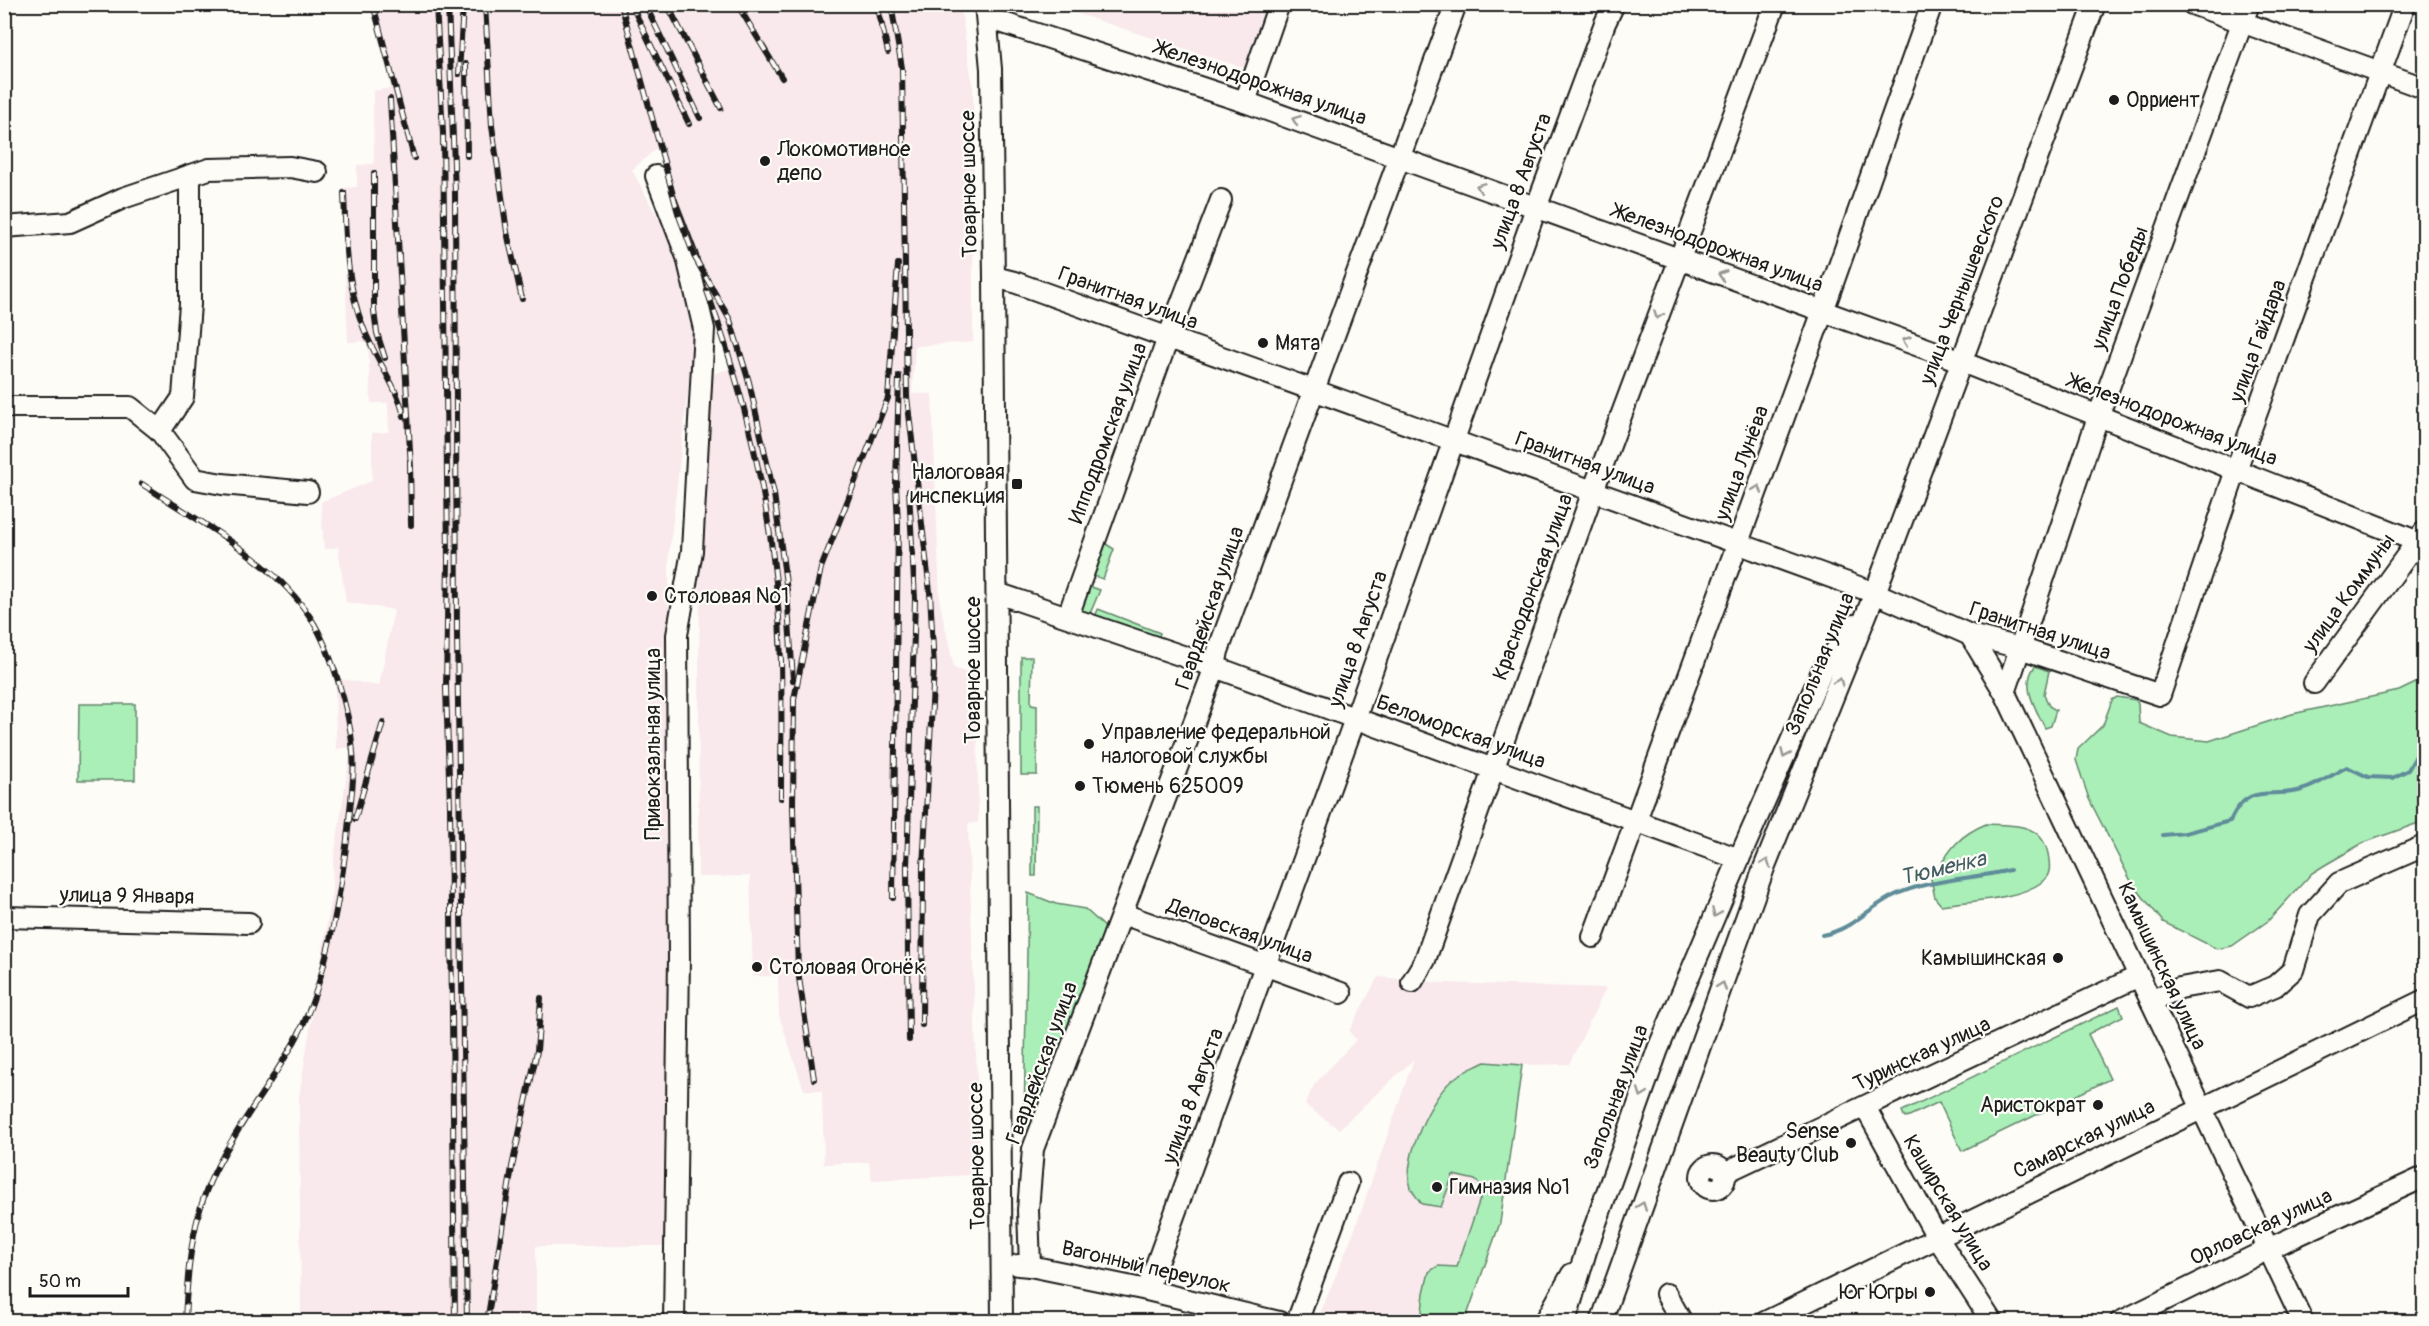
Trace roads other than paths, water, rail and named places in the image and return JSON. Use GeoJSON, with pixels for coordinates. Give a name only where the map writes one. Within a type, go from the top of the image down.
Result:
{"type":"FeatureCollection","features":[{"type":"Feature","properties":{"kind":"street"},"geometry":{"type":"LineString","coordinates":[[1245,102],[1280,4]]}},
{"type":"Feature","properties":{"kind":"street","name":"Гвардейская улица"},"geometry":{"type":"LineString","coordinates":[[1030,1266],[1028,1210],[1033,1149],[1215,667],[1218,651],[1398,156],[1456,4]]}},
{"type":"Feature","properties":{"kind":"street","name":"улица 8 Августа"},"geometry":{"type":"LineString","coordinates":[[1147,1290],[1355,719],[1536,208],[1614,4]]}},
{"type":"Feature","properties":{"kind":"street","name":"Краснодонская улица"},"geometry":{"type":"LineString","coordinates":[[1412,982],[1425,960],[1593,491],[1775,4]]}},
{"type":"Feature","properties":{"kind":"street","name":"улица Лунёва"},"geometry":{"type":"LineString","coordinates":[[1593,937],[1823,311],[1932,4]]}},
{"type":"Feature","properties":{"kind":"street","name":"улица Чернышевского"},"geometry":{"type":"LineString","coordinates":[[1875,593],[2094,4]]}},
{"type":"Feature","properties":{"kind":"street"},"geometry":{"type":"LineString","coordinates":[[2192,4],[2246,14],[2380,72],[2424,88]]}},
{"type":"Feature","properties":{"kind":"street","name":"улица Гайдара"},"geometry":{"type":"LineString","coordinates":[[2160,695],[2236,470],[2405,4]]}},
{"type":"Feature","properties":{"kind":"street","name":"Железнодорожная улица"},"geometry":{"type":"LineString","coordinates":[[987,11],[1398,156],[1960,361],[2236,470],[2422,538]]}},
{"type":"Feature","properties":{"kind":"street","name":"Товарное шоссе"},"geometry":{"type":"LineString","coordinates":[[987,11],[991,69],[994,277],[1002,1322]]}},
{"type":"Feature","properties":{"kind":"street","name":"улица Победы"},"geometry":{"type":"LineString","coordinates":[[2005,693],[2098,417],[2246,14]]}},
{"type":"Feature","properties":{"kind":"street"},"geometry":{"type":"LineString","coordinates":[[4,227],[70,222],[123,198],[209,169],[290,167],[317,172]]}},
{"type":"Feature","properties":{"kind":"street"},"geometry":{"type":"LineString","coordinates":[[160,431],[183,397],[190,304],[190,176]]}},
{"type":"Feature","properties":{"kind":"street","name":"Привокзальная улица"},"geometry":{"type":"LineString","coordinates":[[657,176],[687,256],[704,328],[692,551],[677,635],[679,958],[674,1322]]}},
{"type":"Feature","properties":{"kind":"street","name":"Ипподромская улица"},"geometry":{"type":"LineString","coordinates":[[1068,616],[1168,338],[1221,200]]}},
{"type":"Feature","properties":{"kind":"street","name":"Гранитная улица"},"geometry":{"type":"LineString","coordinates":[[994,277],[1014,282],[1875,593],[1970,635],[2020,648],[2160,695]]}},
{"type":"Feature","properties":{"kind":"street"},"geometry":{"type":"LineString","coordinates":[[4,406],[130,407],[160,431],[195,479],[222,484],[308,492]]}},
{"type":"Feature","properties":{"kind":"street","name":"улица Коммуны"},"geometry":{"type":"LineString","coordinates":[[2314,683],[2422,538]]}},
{"type":"Feature","properties":{"kind":"street","name":"Беломорская улица"},"geometry":{"type":"LineString","coordinates":[[997,593],[1215,667],[1739,859]]}},
{"type":"Feature","properties":{"kind":"street","name":"Запольная улица"},"geometry":{"type":"LineString","coordinates":[[1565,1322],[1586,1251],[1658,1049],[1822,671],[1875,593]]}},
{"type":"Feature","properties":{"kind":"street","name":"Запольная улица"},"geometry":{"type":"LineString","coordinates":[[1601,1322],[1764,868],[1875,593]]}},
{"type":"Feature","properties":{"kind":"street","name":"Камышинская улица"},"geometry":{"type":"LineString","coordinates":[[1970,635],[2005,693],[2303,1322]]}},
{"type":"Feature","properties":{"kind":"street"},"geometry":{"type":"LineString","coordinates":[[2151,1001],[2180,988],[2220,981],[2249,997],[2274,987],[2293,970],[2310,915],[2339,884],[2424,846]]}},
{"type":"Feature","properties":{"kind":"street","name":"Деповская улица"},"geometry":{"type":"LineString","coordinates":[[1123,914],[1341,993]]}},
{"type":"Feature","properties":{"kind":"street","name":"улица 9 Января"},"geometry":{"type":"LineString","coordinates":[[4,917],[249,923]]}},
{"type":"Feature","properties":{"kind":"street","name":"Туринская улица"},"geometry":{"type":"LineString","coordinates":[[1724,1173],[2139,976]]}},
{"type":"Feature","properties":{"kind":"street","name":"Самарская улица"},"geometry":{"type":"LineString","coordinates":[[1765,1322],[2424,1000]]}},
{"type":"Feature","properties":{"kind":"street","name":"Каширская улица"},"geometry":{"type":"LineString","coordinates":[[1865,1107],[1937,1236],[1992,1322]]}},
{"type":"Feature","properties":{"kind":"street"},"geometry":{"type":"LineString","coordinates":[[1000,1148],[1033,1149]]}},
{"type":"Feature","properties":{"kind":"street","name":"Орловская улица"},"geometry":{"type":"LineString","coordinates":[[2120,1322],[2268,1249],[2424,1177]]}},
{"type":"Feature","properties":{"kind":"street"},"geometry":{"type":"LineString","coordinates":[[1297,1322],[1348,1183]]}},
{"type":"Feature","properties":{"kind":"street"},"geometry":{"type":"LineString","coordinates":[[1545,1322],[1561,1290],[1586,1251]]}},
{"type":"Feature","properties":{"kind":"street"},"geometry":{"type":"LineString","coordinates":[[1614,1322],[1623,1261]]}},
{"type":"Feature","properties":{"kind":"street","name":"Вагонный переулок"},"geometry":{"type":"LineString","coordinates":[[1002,1265],[1030,1266],[1147,1290],[1279,1322]]}},
{"type":"Feature","properties":{"kind":"street"},"geometry":{"type":"LineString","coordinates":[[1666,1294],[1682,1322]]}},
{"type":"Feature","properties":{"kind":"waterway","name":"Тюменка"},"geometry":{"type":"LineString","coordinates":[[2163,835],[2185,833],[2230,821],[2245,800],[2262,794],[2305,789],[2347,767],[2368,777],[2392,778],[2408,770],[2416,756],[2424,751]]}},
{"type":"Feature","properties":{"kind":"waterway","name":"Тюменка"},"geometry":{"type":"LineString","coordinates":[[1822,935],[1843,928],[1884,901],[1906,890],[2010,870]]}},
{"type":"Feature","properties":{"kind":"railway"},"geometry":{"type":"LineString","coordinates":[[373,4],[414,158]]}},
{"type":"Feature","properties":{"kind":"railway"},"geometry":{"type":"LineString","coordinates":[[436,4],[443,133],[448,559],[446,688],[450,806],[455,1322]]}},
{"type":"Feature","properties":{"kind":"railway"},"geometry":{"type":"LineString","coordinates":[[448,4],[455,193],[457,634],[467,1322]]}},
{"type":"Feature","properties":{"kind":"railway"},"geometry":{"type":"LineString","coordinates":[[459,74],[463,4]]}},
{"type":"Feature","properties":{"kind":"railway"},"geometry":{"type":"LineString","coordinates":[[485,4],[492,126],[507,232],[522,299]]}},
{"type":"Feature","properties":{"kind":"railway"},"geometry":{"type":"LineString","coordinates":[[621,4],[678,213],[694,256],[730,320],[749,382],[774,494],[787,591],[793,680]]}},
{"type":"Feature","properties":{"kind":"railway"},"geometry":{"type":"LineString","coordinates":[[631,4],[689,124]]}},
{"type":"Feature","properties":{"kind":"railway"},"geometry":{"type":"LineString","coordinates":[[645,4],[700,118]]}},
{"type":"Feature","properties":{"kind":"railway"},"geometry":{"type":"LineString","coordinates":[[667,4],[721,108]]}},
{"type":"Feature","properties":{"kind":"railway"},"geometry":{"type":"LineString","coordinates":[[737,4],[782,78]]}},
{"type":"Feature","properties":{"kind":"railway"},"geometry":{"type":"LineString","coordinates":[[877,4],[888,52]]}},
{"type":"Feature","properties":{"kind":"railway"},"geometry":{"type":"LineString","coordinates":[[891,4],[902,68],[907,397],[930,592],[934,668],[923,867],[922,1025]]}},
{"type":"Feature","properties":{"kind":"railway"},"geometry":{"type":"LineString","coordinates":[[466,64],[467,156]]}},
{"type":"Feature","properties":{"kind":"railway"},"geometry":{"type":"LineString","coordinates":[[390,99],[411,468]]}},
{"type":"Feature","properties":{"kind":"railway"},"geometry":{"type":"LineString","coordinates":[[374,173],[374,311],[377,333],[385,358]]}},
{"type":"Feature","properties":{"kind":"railway"},"geometry":{"type":"LineString","coordinates":[[344,193],[348,262],[358,312],[404,416]]}},
{"type":"Feature","properties":{"kind":"railway"},"geometry":{"type":"LineString","coordinates":[[814,1079],[798,971],[793,808],[794,699],[821,568],[888,398],[898,264]]}},
{"type":"Feature","properties":{"kind":"railway"},"geometry":{"type":"LineString","coordinates":[[707,291],[749,427],[768,520],[779,614],[781,798]]}},
{"type":"Feature","properties":{"kind":"railway"},"geometry":{"type":"LineString","coordinates":[[893,898],[899,376]]}},
{"type":"Feature","properties":{"kind":"railway"},"geometry":{"type":"LineString","coordinates":[[410,461],[411,525]]}},
{"type":"Feature","properties":{"kind":"railway"},"geometry":{"type":"LineString","coordinates":[[142,484],[252,557],[272,573],[306,611],[331,659],[348,717],[354,759],[339,896],[317,988],[296,1039],[234,1137],[207,1188],[192,1245],[185,1322]]}},
{"type":"Feature","properties":{"kind":"railway"},"geometry":{"type":"LineString","coordinates":[[909,491],[915,599],[907,868],[909,1040]]}},
{"type":"Feature","properties":{"kind":"railway"},"geometry":{"type":"LineString","coordinates":[[355,819],[383,722]]}},
{"type":"Feature","properties":{"kind":"railway"},"geometry":{"type":"LineString","coordinates":[[487,1322],[512,1167],[537,1051],[541,998]]}},
{"type":"Feature","properties":{"kind":"place","name":"Орриент"},"geometry":{"type":"Point","coordinates":[2114,100]}},
{"type":"Feature","properties":{"kind":"place","name":"Локомотивное депо"},"geometry":{"type":"Point","coordinates":[765,161]}},
{"type":"Feature","properties":{"kind":"place","name":"Мята"},"geometry":{"type":"Point","coordinates":[1263,343]}},
{"type":"Feature","properties":{"kind":"place","name":"Налоговая инспекция"},"geometry":{"type":"Point","coordinates":[1017,484]}},
{"type":"Feature","properties":{"kind":"place","name":"Столовая №1"},"geometry":{"type":"Point","coordinates":[652,596]}},
{"type":"Feature","properties":{"kind":"place","name":"Управление федеральной налоговой службы"},"geometry":{"type":"Point","coordinates":[1089,744]}},
{"type":"Feature","properties":{"kind":"place","name":"Тюмень 625009"},"geometry":{"type":"Point","coordinates":[1080,786]}},
{"type":"Feature","properties":{"kind":"place","name":"Камышинская"},"geometry":{"type":"Point","coordinates":[2058,958]}},
{"type":"Feature","properties":{"kind":"place","name":"Столовая Огонёк"},"geometry":{"type":"Point","coordinates":[757,967]}},
{"type":"Feature","properties":{"kind":"place","name":"Аристократ"},"geometry":{"type":"Point","coordinates":[2098,1105]}},
{"type":"Feature","properties":{"kind":"place","name":"Sense Beauty Club"},"geometry":{"type":"Point","coordinates":[1851,1143]}},
{"type":"Feature","properties":{"kind":"place","name":"Гимназия №1"},"geometry":{"type":"Point","coordinates":[1437,1187]}},
{"type":"Feature","properties":{"kind":"place","name":"Юг Югры"},"geometry":{"type":"Point","coordinates":[1930,1292]}}]}
